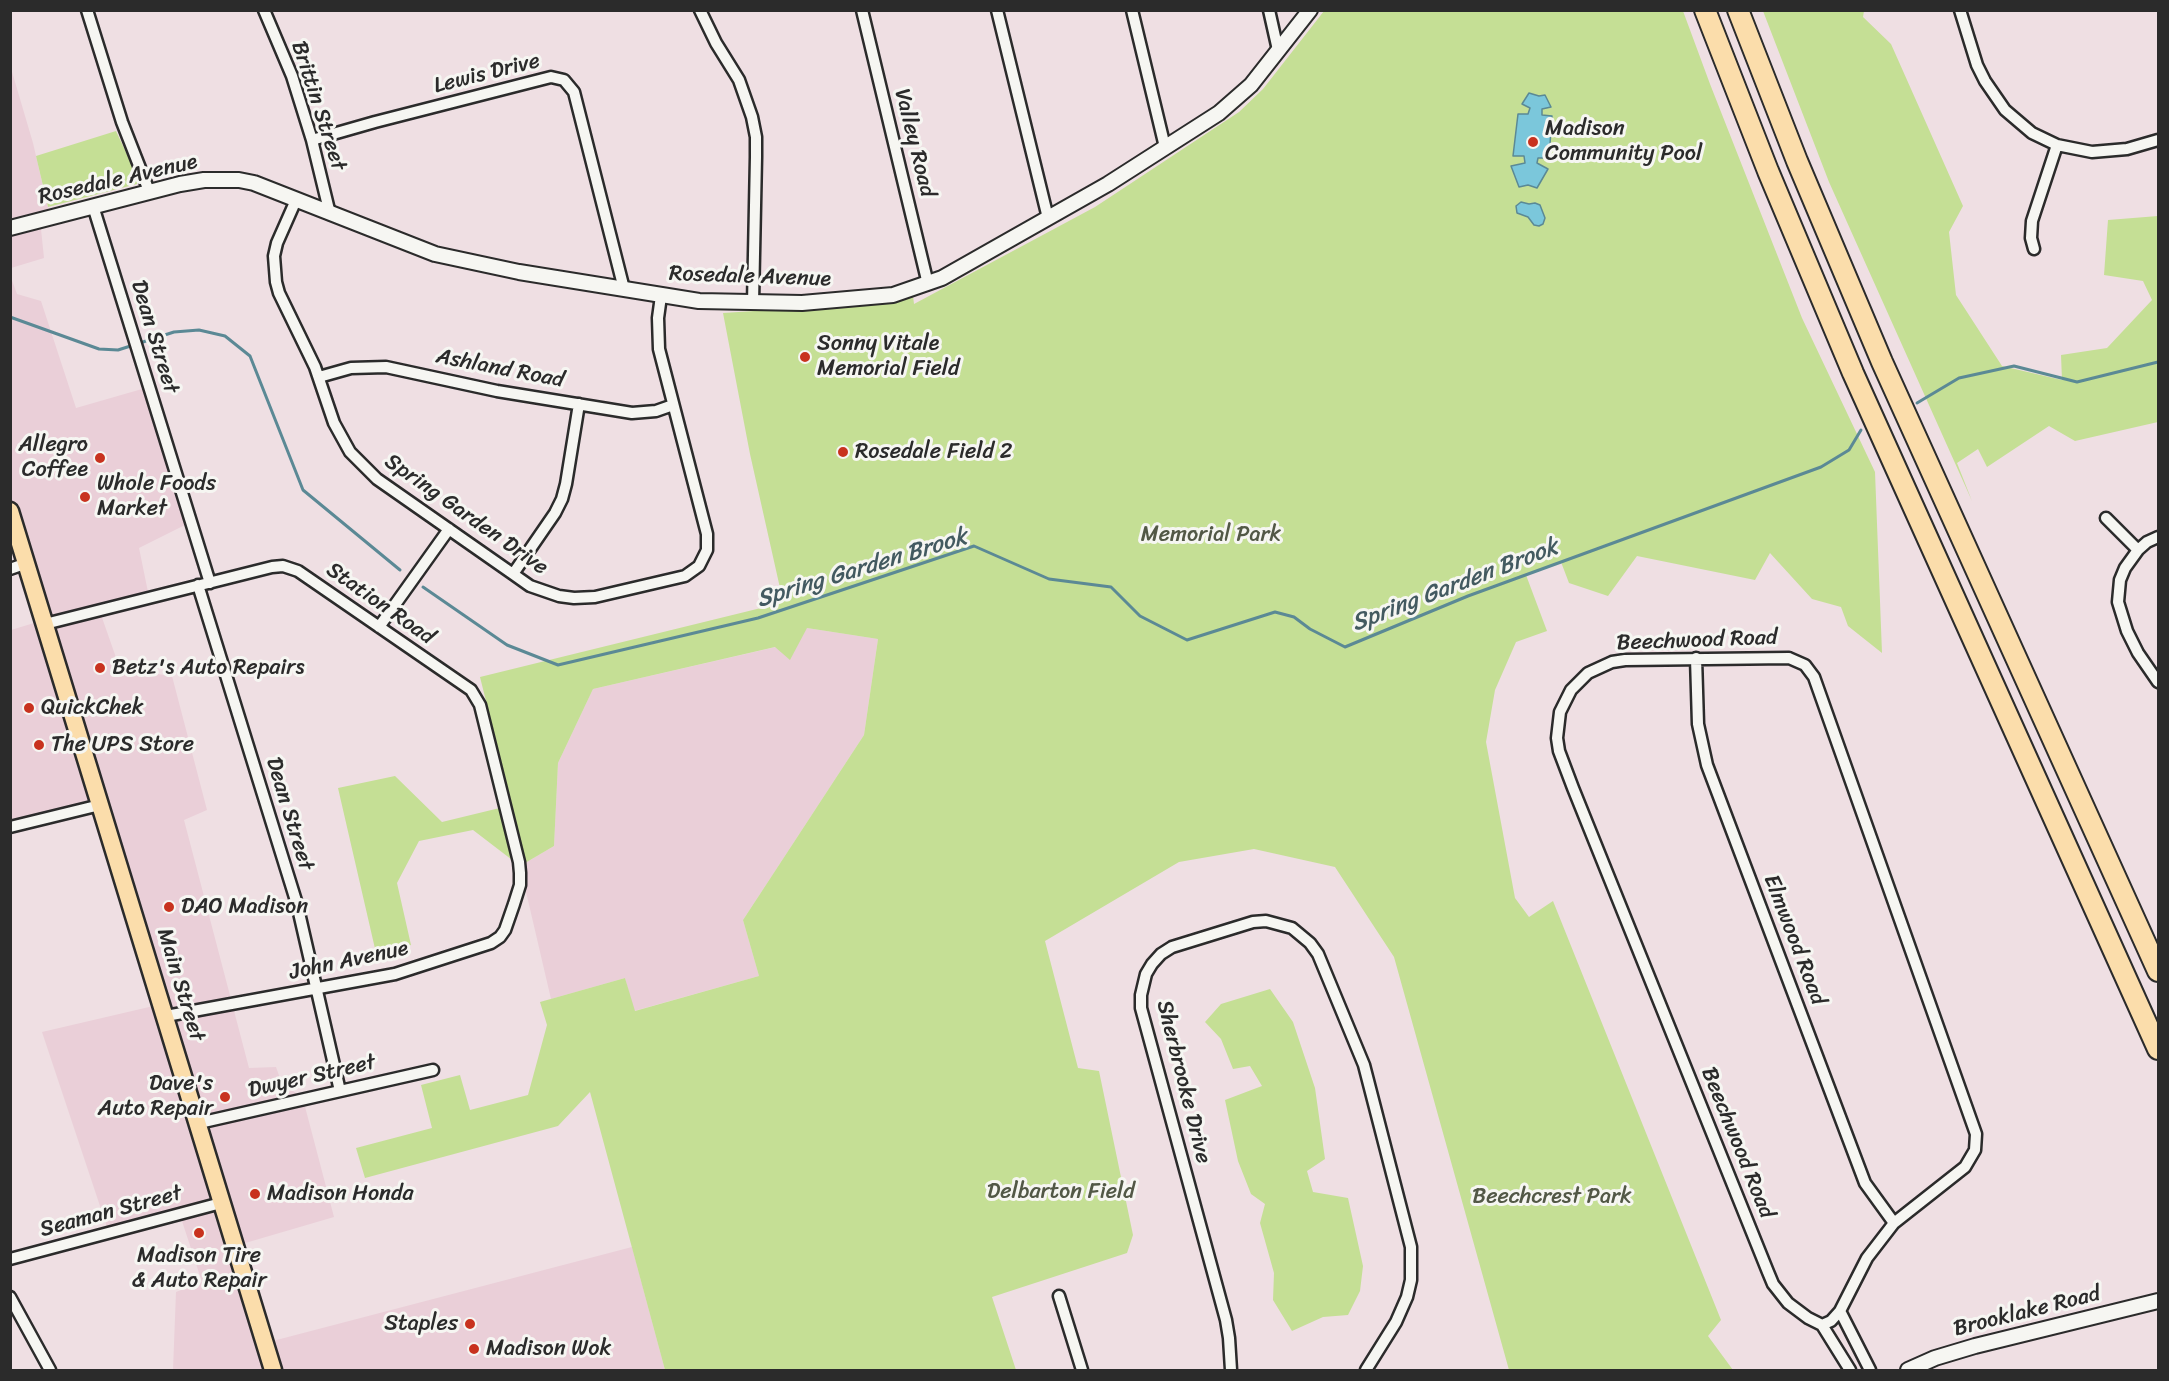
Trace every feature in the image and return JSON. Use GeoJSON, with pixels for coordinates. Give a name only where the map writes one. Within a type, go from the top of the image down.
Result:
{"type":"FeatureCollection","features":[{"type":"Feature","properties":{"kind":"highway"},"geometry":{"type":"LineString","coordinates":[[1705,10],[1768,171],[1849,363],[2158,1049]]}},
{"type":"Feature","properties":{"kind":"highway"},"geometry":{"type":"LineString","coordinates":[[1738,10],[1797,160],[1882,362],[2158,971]]}},
{"type":"Feature","properties":{"kind":"main road","name":"Main Street"},"geometry":{"type":"LineString","coordinates":[[10,511],[273,1371]]}},
{"type":"Feature","properties":{"kind":"street"},"geometry":{"type":"LineString","coordinates":[[87,10],[122,122],[149,191]]}},
{"type":"Feature","properties":{"kind":"street","name":"Brittin Street"},"geometry":{"type":"LineString","coordinates":[[264,10],[292,76],[312,140],[330,214]]}},
{"type":"Feature","properties":{"kind":"street"},"geometry":{"type":"LineString","coordinates":[[700,10],[747,98],[756,137],[753,303]]}},
{"type":"Feature","properties":{"kind":"street","name":"Valley Road"},"geometry":{"type":"LineString","coordinates":[[862,10],[928,284]]}},
{"type":"Feature","properties":{"kind":"street"},"geometry":{"type":"LineString","coordinates":[[997,10],[1048,218]]}},
{"type":"Feature","properties":{"kind":"street"},"geometry":{"type":"LineString","coordinates":[[1132,10],[1165,147]]}},
{"type":"Feature","properties":{"kind":"street"},"geometry":{"type":"LineString","coordinates":[[1269,10],[1278,50]]}},
{"type":"Feature","properties":{"kind":"street","name":"Rosedale Avenue"},"geometry":{"type":"LineString","coordinates":[[10,228],[149,191],[222,179],[254,183],[435,254],[467,262],[661,296],[699,301],[801,303],[893,295],[928,284],[1048,218],[1108,184],[1231,104],[1251,85],[1310,10]]}},
{"type":"Feature","properties":{"kind":"street"},"geometry":{"type":"LineString","coordinates":[[1960,10],[1977,65],[1994,96],[2016,121],[2032,133],[2057,145],[2092,152],[2110,152],[2158,140]]}},
{"type":"Feature","properties":{"kind":"street","name":"Lewis Drive"},"geometry":{"type":"LineString","coordinates":[[312,140],[551,77],[564,80],[574,92],[624,289]]}},
{"type":"Feature","properties":{"kind":"street"},"geometry":{"type":"LineString","coordinates":[[2034,249],[2031,238],[2032,221],[2057,145]]}},
{"type":"Feature","properties":{"kind":"street","name":"Spring Garden Drive"},"geometry":{"type":"LineString","coordinates":[[296,200],[277,243],[274,269],[279,293],[304,341],[334,423],[350,452],[377,479],[530,586],[544,592],[574,598],[595,597],[685,576],[699,566],[707,550],[707,534],[659,349],[658,318],[661,296]]}},
{"type":"Feature","properties":{"kind":"street","name":"Dean Street"},"geometry":{"type":"LineString","coordinates":[[93,206],[210,583]]}},
{"type":"Feature","properties":{"kind":"street","name":"Ashland Road"},"geometry":{"type":"LineString","coordinates":[[319,377],[351,368],[386,366],[497,391],[643,413],[673,405]]}},
{"type":"Feature","properties":{"kind":"street"},"geometry":{"type":"LineString","coordinates":[[513,574],[555,513],[561,499],[566,484],[579,404]]}},
{"type":"Feature","properties":{"kind":"street"},"geometry":{"type":"LineString","coordinates":[[2106,518],[2138,550]]}},
{"type":"Feature","properties":{"kind":"street"},"geometry":{"type":"LineString","coordinates":[[379,627],[448,529]]}},
{"type":"Feature","properties":{"kind":"street"},"geometry":{"type":"LineString","coordinates":[[2158,537],[2138,550],[2125,568],[2120,580],[2118,602],[2127,631],[2158,682]]}},
{"type":"Feature","properties":{"kind":"street"},"geometry":{"type":"LineString","coordinates":[[10,569],[27,563]]}},
{"type":"Feature","properties":{"kind":"street","name":"Station Road"},"geometry":{"type":"LineString","coordinates":[[45,624],[272,567],[294,569],[471,690],[476,697],[480,705],[519,862],[520,885],[514,904]]}},
{"type":"Feature","properties":{"kind":"street","name":"Dean Street"},"geometry":{"type":"LineString","coordinates":[[198,585],[297,904],[340,1091]]}},
{"type":"Feature","properties":{"kind":"street","name":"Beechwood Road"},"geometry":{"type":"LineString","coordinates":[[1822,1325],[1831,1321],[1840,1311],[1867,1258],[1894,1223],[1965,1167],[1975,1150],[1974,1126],[1814,677],[1805,665],[1790,658],[1696,658],[1612,662],[1588,673],[1571,690],[1560,712],[1559,751],[1773,1284],[1794,1307],[1822,1325],[1850,1371]]}},
{"type":"Feature","properties":{"kind":"street","name":"Elmwood Road"},"geometry":{"type":"LineString","coordinates":[[1696,658],[1698,724],[1707,765],[1865,1184],[1894,1223]]}},
{"type":"Feature","properties":{"kind":"street"},"geometry":{"type":"LineString","coordinates":[[10,827],[100,805]]}},
{"type":"Feature","properties":{"kind":"street","name":"John Avenue"},"geometry":{"type":"LineString","coordinates":[[166,1016],[395,974],[491,943],[505,930],[514,904]]}},
{"type":"Feature","properties":{"kind":"street","name":"Sherbrooke Drive"},"geometry":{"type":"LineString","coordinates":[[1231,1371],[1226,1320],[1141,1008],[1141,995],[1146,974],[1152,964],[1172,947],[1253,922],[1266,921],[1292,928],[1310,943],[1318,954],[1364,1065],[1411,1247],[1411,1280],[1407,1297],[1396,1322],[1366,1371]]}},
{"type":"Feature","properties":{"kind":"street","name":"Dwyer Street"},"geometry":{"type":"LineString","coordinates":[[199,1123],[433,1070]]}},
{"type":"Feature","properties":{"kind":"street","name":"Seaman Street"},"geometry":{"type":"LineString","coordinates":[[10,1259],[222,1203]]}},
{"type":"Feature","properties":{"kind":"street"},"geometry":{"type":"LineString","coordinates":[[1059,1296],[1082,1371]]}},
{"type":"Feature","properties":{"kind":"street"},"geometry":{"type":"LineString","coordinates":[[10,1297],[14,1311],[50,1371]]}},
{"type":"Feature","properties":{"kind":"street","name":"Brooklake Road"},"geometry":{"type":"LineString","coordinates":[[1908,1371],[1935,1358],[1975,1346],[2158,1301]]}},
{"type":"Feature","properties":{"kind":"street"},"geometry":{"type":"LineString","coordinates":[[1840,1311],[1870,1371]]}},
{"type":"Feature","properties":{"kind":"shaded area"},"geometry":{"type":"Polygon","coordinates":[[[10,65],[33,143],[52,225],[41,229],[44,258],[11,268],[10,65]]]}},
{"type":"Feature","properties":{"kind":"shaded area"},"geometry":{"type":"Polygon","coordinates":[[[10,275],[17,294],[41,301],[76,408],[149,387],[191,522],[139,548],[149,597],[99,609],[120,669],[172,676],[207,810],[184,820],[249,1068],[276,1067],[281,1081],[303,1099],[334,1217],[235,1246],[265,1343],[632,1247],[665,1370],[173,1370],[176,1292],[202,1282],[180,1215],[109,1233],[42,1032],[162,1004],[98,808],[11,827],[11,630],[44,620],[11,511],[10,275]]]}},
{"type":"Feature","properties":{"kind":"shaded area"},"geometry":{"type":"Polygon","coordinates":[[[807,628],[878,639],[864,735],[743,920],[759,976],[634,1011],[625,978],[551,999],[520,866],[554,846],[558,763],[593,689],[776,647],[807,628]]]}},
{"type":"Feature","properties":{"kind":"green space","name":"Memorial Park"},"geometry":{"type":"Polygon","coordinates":[[[1324,11],[1683,11],[1802,318],[1875,472],[1882,653],[1848,626],[1841,607],[1812,599],[1770,553],[1755,580],[1637,556],[1608,596],[1569,583],[1561,562],[1526,575],[1547,631],[1516,642],[1495,690],[1486,742],[1515,898],[1529,917],[1553,901],[1721,1320],[1708,1336],[1733,1370],[1509,1370],[1394,957],[1335,867],[1254,849],[1179,862],[1045,941],[1078,1068],[1099,1071],[1133,1235],[1127,1253],[992,1297],[1016,1370],[665,1370],[590,1092],[558,1126],[365,1178],[356,1148],[432,1128],[421,1085],[460,1075],[470,1110],[528,1095],[547,1025],[540,1002],[625,978],[635,1011],[759,976],[743,920],[864,735],[878,639],[807,628],[790,660],[775,647],[593,689],[558,763],[554,846],[520,866],[473,830],[419,841],[397,883],[411,945],[376,953],[338,788],[395,776],[442,822],[512,805],[480,677],[761,608],[780,588],[750,454],[723,313],[894,302],[913,296],[914,304],[1095,207],[1239,112],[1263,89],[1324,11]]]}},
{"type":"Feature","properties":{"kind":"green space"},"geometry":{"type":"Polygon","coordinates":[[[1763,11],[1864,11],[1863,17],[1891,44],[1963,206],[1949,232],[1956,295],[2002,366],[2062,380],[2061,355],[2107,348],[2152,300],[2143,281],[2104,275],[2108,220],[2158,216],[2158,422],[2075,441],[2049,426],[1987,467],[1978,449],[1957,463],[1972,501],[1829,182],[1763,11]]]}},
{"type":"Feature","properties":{"kind":"green space"},"geometry":{"type":"Polygon","coordinates":[[[116,131],[138,178],[137,184],[48,207],[36,156],[116,131]]]}},
{"type":"Feature","properties":{"kind":"green space"},"geometry":{"type":"Polygon","coordinates":[[[1270,989],[1293,1022],[1315,1088],[1325,1159],[1307,1171],[1313,1192],[1348,1198],[1363,1266],[1360,1291],[1348,1315],[1323,1317],[1292,1331],[1273,1300],[1274,1273],[1260,1223],[1265,1204],[1251,1194],[1238,1161],[1225,1100],[1262,1086],[1250,1066],[1233,1069],[1221,1039],[1205,1022],[1221,1004],[1270,989]]]}},
{"type":"Feature","properties":{"kind":"water"},"geometry":{"type":"Polygon","coordinates":[[[1529,93],[1545,95],[1551,107],[1542,109],[1542,115],[1552,116],[1549,158],[1538,158],[1537,163],[1548,169],[1537,188],[1528,185],[1519,187],[1511,166],[1525,163],[1524,156],[1513,156],[1518,114],[1528,114],[1530,108],[1522,104],[1529,93]]]}},
{"type":"Feature","properties":{"kind":"water"},"geometry":{"type":"Polygon","coordinates":[[[1521,202],[1540,205],[1545,218],[1543,224],[1534,225],[1528,217],[1517,213],[1516,206],[1521,202]]]}},
{"type":"Feature","properties":{"kind":"waterway","name":"Spring Garden Brook"},"geometry":{"type":"LineString","coordinates":[[10,317],[99,349],[118,350],[174,332],[199,330],[225,336],[250,356],[303,490],[400,570]]}},
{"type":"Feature","properties":{"kind":"waterway","name":"Spring Garden Brook"},"geometry":{"type":"LineString","coordinates":[[1917,403],[1959,378],[2014,366],[2077,382],[2158,362]]}},
{"type":"Feature","properties":{"kind":"waterway","name":"Spring Garden Brook"},"geometry":{"type":"LineString","coordinates":[[423,587],[507,645],[558,665],[758,618],[974,546],[1049,579],[1111,587],[1140,616],[1187,640],[1275,612],[1294,617],[1310,629],[1345,647],[1468,596],[1821,467],[1849,450],[1861,430]]}},
{"type":"Feature","properties":{"kind":"place","name":"Madison Community Pool"},"geometry":{"type":"Point","coordinates":[1533,142]}},
{"type":"Feature","properties":{"kind":"place","name":"Sonny Vitale Memorial Field"},"geometry":{"type":"Point","coordinates":[805,357]}},
{"type":"Feature","properties":{"kind":"place","name":"Rosedale Field 2"},"geometry":{"type":"Point","coordinates":[843,452]}},
{"type":"Feature","properties":{"kind":"place","name":"Allegro Coffee"},"geometry":{"type":"Point","coordinates":[100,458]}},
{"type":"Feature","properties":{"kind":"place","name":"Whole Foods Market"},"geometry":{"type":"Point","coordinates":[85,497]}},
{"type":"Feature","properties":{"kind":"place","name":"Betz's Auto Repairs"},"geometry":{"type":"Point","coordinates":[100,668]}},
{"type":"Feature","properties":{"kind":"place","name":"QuickChek"},"geometry":{"type":"Point","coordinates":[29,708]}},
{"type":"Feature","properties":{"kind":"place","name":"The UPS Store"},"geometry":{"type":"Point","coordinates":[39,745]}},
{"type":"Feature","properties":{"kind":"place","name":"DAO Madison"},"geometry":{"type":"Point","coordinates":[169,907]}},
{"type":"Feature","properties":{"kind":"place","name":"Dave's Auto Repair"},"geometry":{"type":"Point","coordinates":[225,1097]}},
{"type":"Feature","properties":{"kind":"place","name":"Madison Honda"},"geometry":{"type":"Point","coordinates":[255,1194]}},
{"type":"Feature","properties":{"kind":"place","name":"Madison Tire & Auto Repair"},"geometry":{"type":"Point","coordinates":[199,1233]}},
{"type":"Feature","properties":{"kind":"place","name":"Staples"},"geometry":{"type":"Point","coordinates":[470,1324]}},
{"type":"Feature","properties":{"kind":"place","name":"Madison Wok"},"geometry":{"type":"Point","coordinates":[474,1349]}},
{"type":"Feature","properties":{"kind":"park label","name":"Delbarton Field"},"geometry":{"type":"Point","coordinates":[1061,1192]}},
{"type":"Feature","properties":{"kind":"park label","name":"Beechcrest Park"},"geometry":{"type":"Point","coordinates":[1552,1197]}}]}
